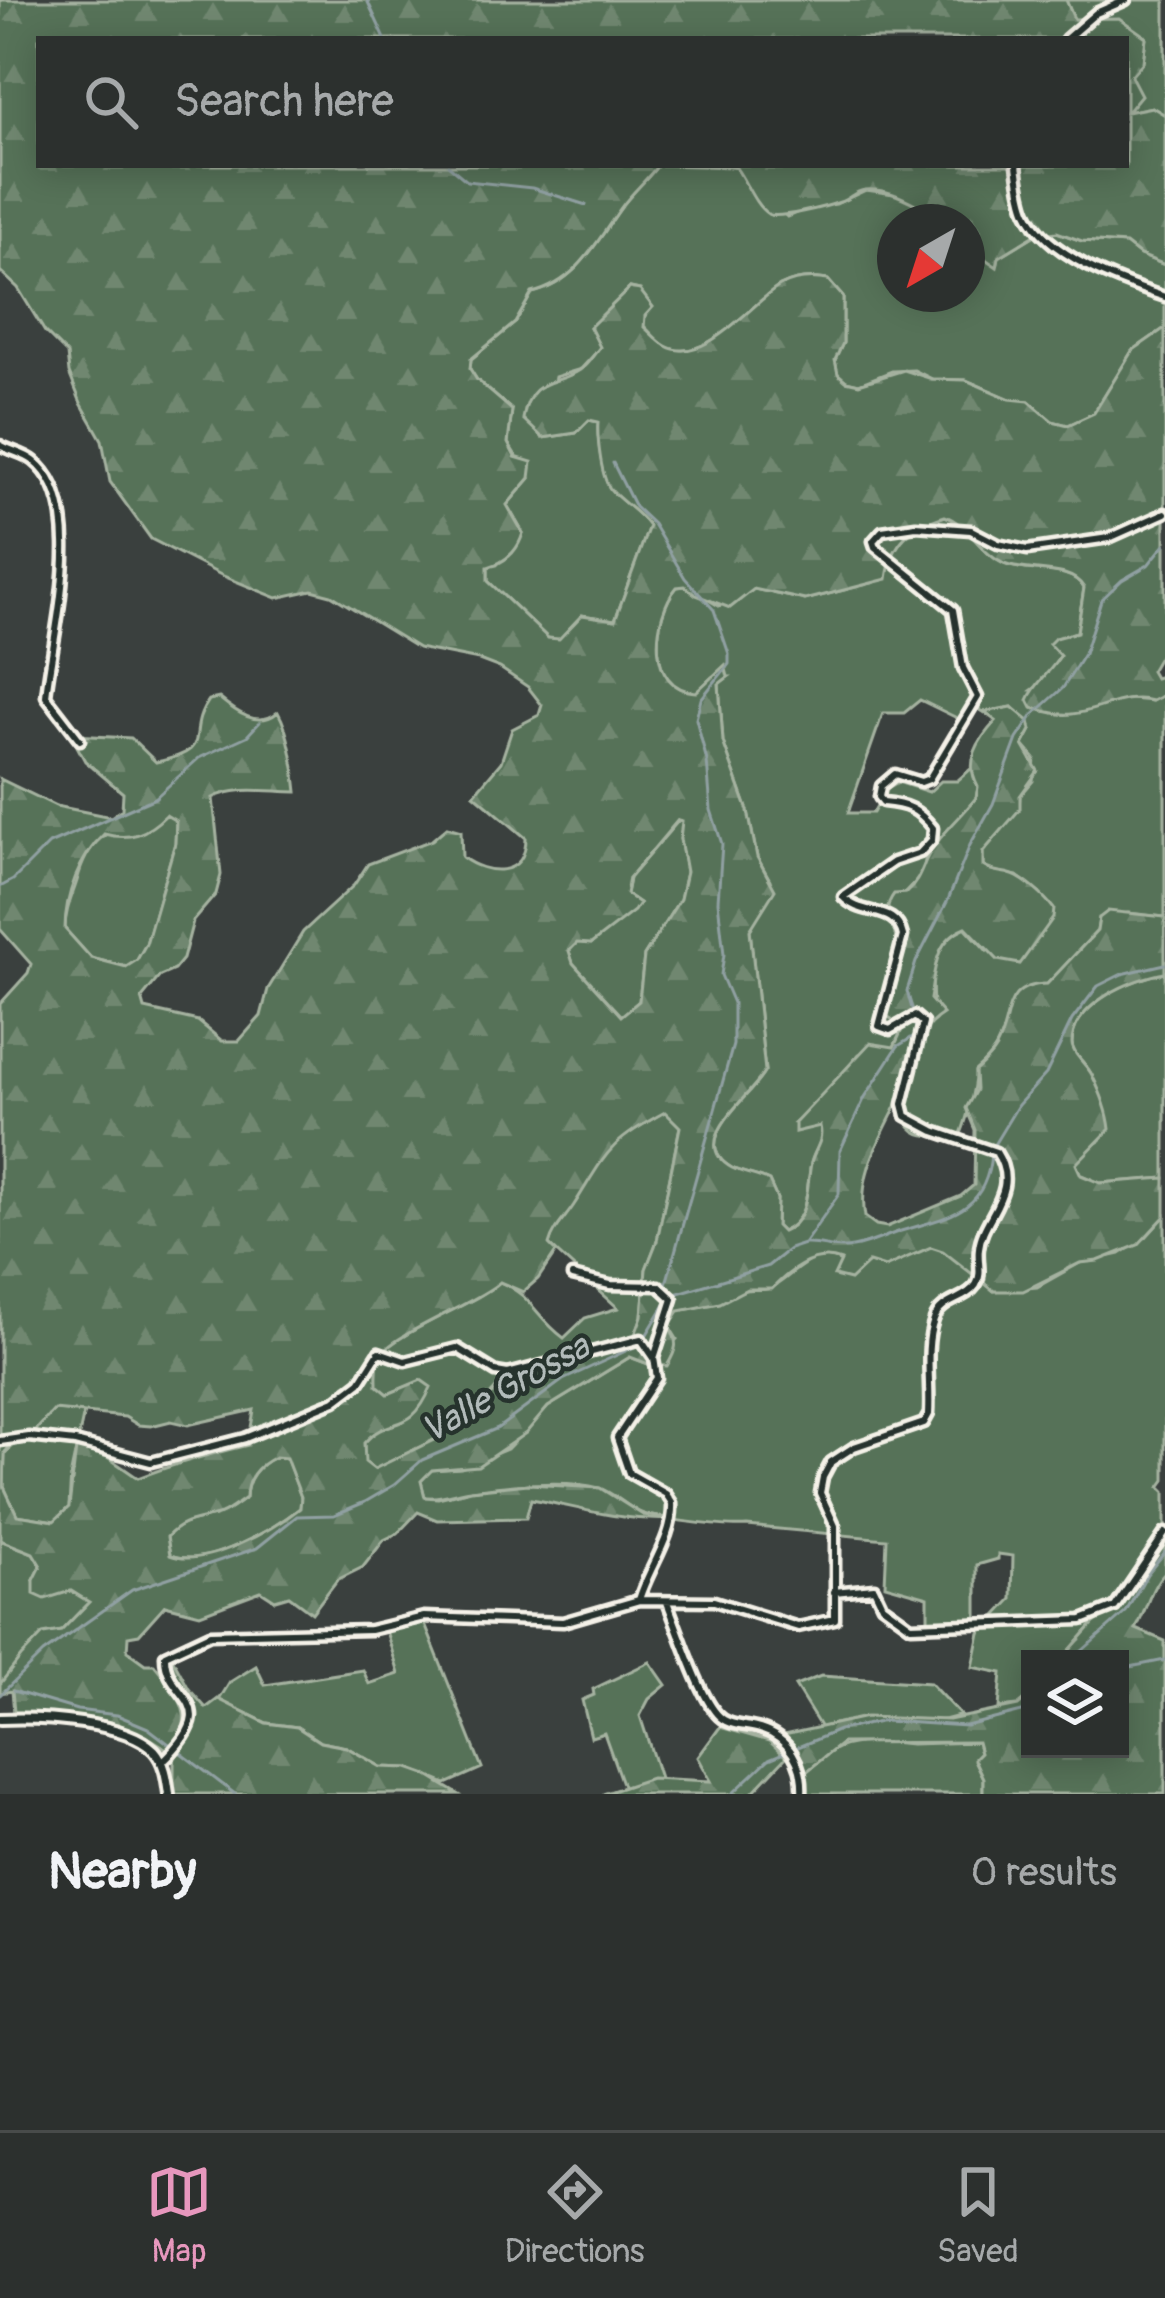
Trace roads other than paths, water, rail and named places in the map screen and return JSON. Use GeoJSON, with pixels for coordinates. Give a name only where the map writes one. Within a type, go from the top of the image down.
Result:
{"type":"FeatureCollection","features":[{"type":"Feature","properties":{"kind":"street"},"geometry":{"type":"LineString","coordinates":[[1069,36],[1096,13],[1126,0]]}},
{"type":"Feature","properties":{"kind":"street"},"geometry":{"type":"LineString","coordinates":[[1018,168],[1026,212],[1075,260],[1099,274],[1165,297]]}},
{"type":"Feature","properties":{"kind":"street"},"geometry":{"type":"LineString","coordinates":[[0,445],[31,458],[44,471],[65,529],[46,696],[80,740]]}},
{"type":"Feature","properties":{"kind":"street"},"geometry":{"type":"LineString","coordinates":[[162,1762],[182,1744],[192,1707],[164,1665],[165,1655],[211,1634],[370,1630],[424,1617],[563,1622],[639,1600],[714,1601],[798,1627],[835,1619],[835,1526],[820,1493],[823,1477],[843,1453],[924,1423],[929,1414],[930,1334],[935,1315],[974,1288],[979,1279],[979,1247],[1001,1201],[1003,1179],[996,1152],[906,1116],[903,1104],[923,1023],[915,1016],[890,1030],[879,1026],[903,936],[901,926],[890,915],[856,908],[843,897],[893,862],[920,853],[932,840],[933,828],[926,820],[908,805],[884,802],[881,786],[895,774],[921,782],[928,779],[978,697],[963,668],[953,610],[873,541],[882,531],[916,526],[971,530],[998,544],[1027,550],[1109,538],[1165,513]]}},
{"type":"Feature","properties":{"kind":"street"},"geometry":{"type":"LineString","coordinates":[[572,1276],[610,1285],[659,1286],[670,1292],[673,1305],[654,1358]]}},
{"type":"Feature","properties":{"kind":"street"},"geometry":{"type":"LineString","coordinates":[[0,1441],[29,1437],[75,1442],[151,1462],[245,1438],[335,1400],[360,1382],[379,1352],[405,1360],[457,1348],[496,1372],[508,1374],[641,1339],[654,1358],[657,1378],[617,1438],[629,1473],[666,1494],[672,1503],[667,1535],[639,1600]]}},
{"type":"Feature","properties":{"kind":"street"},"geometry":{"type":"LineString","coordinates":[[834,1592],[874,1588],[882,1605],[911,1627],[1082,1620],[1114,1607],[1165,1533]]}},
{"type":"Feature","properties":{"kind":"street"},"geometry":{"type":"LineString","coordinates":[[667,1602],[714,1711],[732,1724],[761,1729],[783,1741],[796,1756],[802,1794]]}},
{"type":"Feature","properties":{"kind":"street"},"geometry":{"type":"LineString","coordinates":[[0,1719],[85,1724],[131,1736],[152,1748],[162,1762],[169,1794]]}},
{"type":"Feature","properties":{"kind":"waterway"},"geometry":{"type":"LineString","coordinates":[[367,0],[384,36]]}},
{"type":"Feature","properties":{"kind":"waterway"},"geometry":{"type":"LineString","coordinates":[[452,168],[467,181],[532,188],[586,205]]}},
{"type":"Feature","properties":{"kind":"waterway"},"geometry":{"type":"LineString","coordinates":[[613,463],[635,507],[653,524],[685,578],[714,610],[729,654],[729,664],[701,699],[696,719],[707,761],[711,810],[722,844],[721,975],[733,1003],[733,1045],[666,1284]]}},
{"type":"Feature","properties":{"kind":"waterway","name":"Valle Grossa"},"geometry":{"type":"LineString","coordinates":[[913,1012],[907,991],[916,962],[993,804],[1017,739],[1033,715],[1063,688],[1084,654],[1101,600],[1148,565],[1165,544]]}},
{"type":"Feature","properties":{"kind":"waterway"},"geometry":{"type":"LineString","coordinates":[[0,887],[49,844],[155,798],[199,758],[247,736],[260,722]]}},
{"type":"Feature","properties":{"kind":"waterway"},"geometry":{"type":"LineString","coordinates":[[992,1148],[1018,1105],[1046,1074],[1072,1020],[1098,986],[1122,974],[1165,964]]}},
{"type":"Feature","properties":{"kind":"waterway","name":"Valle Grossa"},"geometry":{"type":"LineString","coordinates":[[0,1695],[43,1653],[132,1590],[257,1548],[297,1516],[334,1515],[365,1502],[422,1460],[498,1428],[563,1380],[641,1344],[675,1294],[768,1266],[804,1244],[839,1194],[840,1151],[865,1097],[898,1046],[916,1035],[915,1021]]}},
{"type":"Feature","properties":{"kind":"waterway"},"geometry":{"type":"LineString","coordinates":[[805,1244],[856,1246],[947,1217],[972,1202],[981,1190],[991,1154]]}},
{"type":"Feature","properties":{"kind":"waterway"},"geometry":{"type":"LineString","coordinates":[[1083,1650],[1126,1612],[1165,1552]]}},
{"type":"Feature","properties":{"kind":"waterway"},"geometry":{"type":"LineString","coordinates":[[1129,1667],[1165,1660]]}},
{"type":"Feature","properties":{"kind":"waterway"},"geometry":{"type":"LineString","coordinates":[[13,1691],[77,1710],[117,1715],[148,1728],[235,1794]]}},
{"type":"Feature","properties":{"kind":"waterway"},"geometry":{"type":"LineString","coordinates":[[732,1794],[769,1759],[839,1730],[885,1721],[966,1726],[1021,1712]]}}]}
